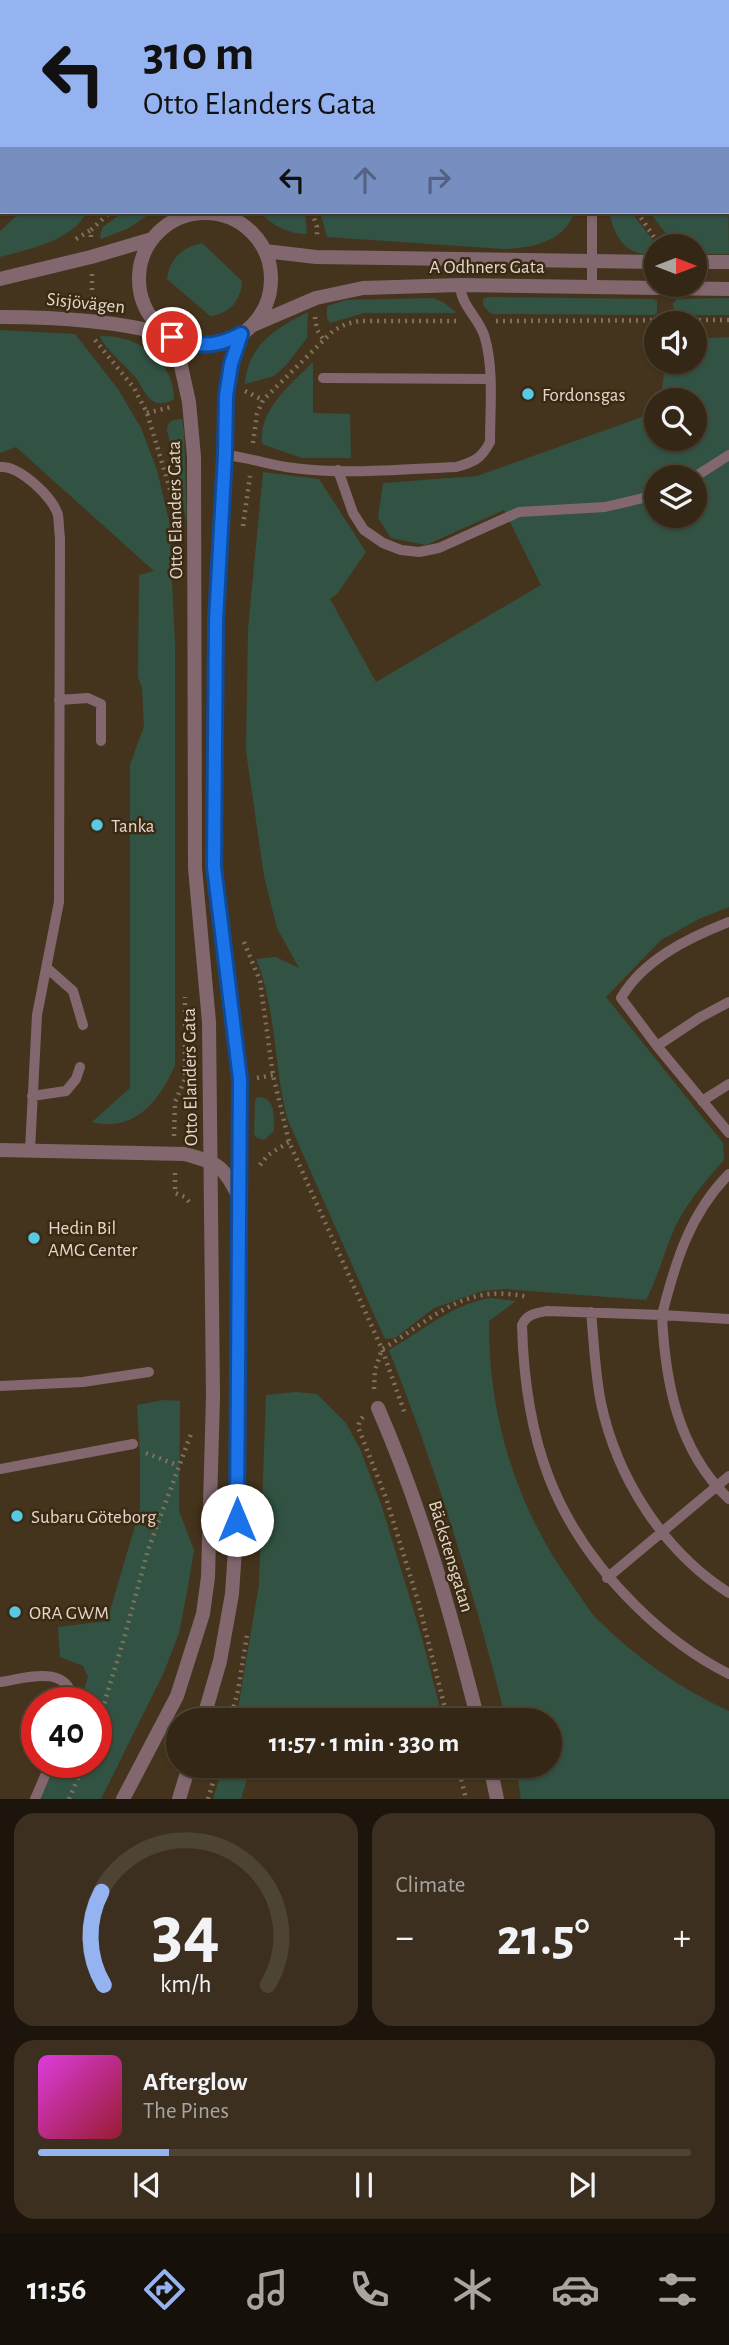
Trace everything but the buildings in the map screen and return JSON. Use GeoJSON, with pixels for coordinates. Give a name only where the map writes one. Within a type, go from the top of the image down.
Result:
{"type":"FeatureCollection","features":[{"type":"Feature","properties":{"kind":"street"},"geometry":{"type":"LineString","coordinates":[[152,239],[176,216]]}},
{"type":"Feature","properties":{"kind":"street"},"geometry":{"type":"LineString","coordinates":[[206,1708],[220,1661],[229,1608],[236,1533],[236,1391],[241,1201],[240,1079],[214,867],[216,621],[226,396],[231,364],[247,330],[264,309],[270,290],[271,270],[265,251],[238,217]]}},
{"type":"Feature","properties":{"kind":"street","name":"Sisjövägen"},"geometry":{"type":"LineString","coordinates":[[0,279],[152,239]]}},
{"type":"Feature","properties":{"kind":"street","name":"Otto Elanders Gata"},"geometry":{"type":"LineString","coordinates":[[123,1799],[177,1696],[203,1614],[211,1507],[209,1022],[195,868],[194,457],[189,402],[172,337],[159,328],[146,311],[139,290],[142,258],[152,239]]}},
{"type":"Feature","properties":{"kind":"street","name":"A Odhners Gata"},"geometry":{"type":"LineString","coordinates":[[265,251],[316,257],[644,261]]}},
{"type":"Feature","properties":{"kind":"street"},"geometry":{"type":"LineString","coordinates":[[707,262],[729,262]]}},
{"type":"Feature","properties":{"kind":"street","name":"A Odhners Gata"},"geometry":{"type":"LineString","coordinates":[[247,330],[316,299],[363,288],[592,285],[729,289]]}},
{"type":"Feature","properties":{"kind":"street","name":"Sisjövägen"},"geometry":{"type":"LineString","coordinates":[[0,317],[93,320],[141,327],[172,337]]}},
{"type":"Feature","properties":{"kind":"street"},"geometry":{"type":"LineString","coordinates":[[172,337],[197,345],[209,345],[231,340],[247,330]]}},
{"type":"Feature","properties":{"kind":"street"},"geometry":{"type":"LineString","coordinates":[[0,1150],[174,1152],[209,1161],[227,1172],[241,1201]]}},
{"type":"Feature","properties":{"kind":"street","name":"Bäckstensgatan"},"geometry":{"type":"LineString","coordinates":[[378,1408],[404,1469],[436,1562],[475,1708]]}},
{"type":"Feature","properties":{"kind":"street"},"geometry":{"type":"LineString","coordinates":[[179,1799],[185,1778]]}},
{"type":"Feature","properties":{"kind":"street"},"geometry":{"type":"LineString","coordinates":[[493,1778],[497,1799]]}},
{"type":"Feature","properties":{"kind":"lane"},"geometry":{"type":"LineString","coordinates":[[592,214],[592,285]]}},
{"type":"Feature","properties":{"kind":"lane"},"geometry":{"type":"LineString","coordinates":[[225,454],[251,457],[294,468],[338,470],[456,467],[475,462],[484,454],[489,442],[489,379],[485,336],[461,298],[460,285]]}},
{"type":"Feature","properties":{"kind":"lane"},"geometry":{"type":"LineString","coordinates":[[323,378],[489,379]]}},
{"type":"Feature","properties":{"kind":"lane"},"geometry":{"type":"LineString","coordinates":[[707,469],[729,455]]}},
{"type":"Feature","properties":{"kind":"lane"},"geometry":{"type":"LineString","coordinates":[[0,467],[18,470],[45,495],[57,513],[60,538],[59,902],[37,1015],[30,1150]]}},
{"type":"Feature","properties":{"kind":"lane"},"geometry":{"type":"LineString","coordinates":[[338,470],[353,513],[364,530],[383,543],[401,550],[419,552],[439,548],[519,512],[605,508],[644,498]]}},
{"type":"Feature","properties":{"kind":"lane"},"geometry":{"type":"LineString","coordinates":[[60,699],[88,698],[100,704],[100,741]]}},
{"type":"Feature","properties":{"kind":"lane"},"geometry":{"type":"LineString","coordinates":[[729,922],[684,943],[649,965],[630,983],[621,998],[729,1133]]}},
{"type":"Feature","properties":{"kind":"lane"},"geometry":{"type":"LineString","coordinates":[[47,968],[73,991],[83,1026]]}},
{"type":"Feature","properties":{"kind":"lane"},"geometry":{"type":"LineString","coordinates":[[657,1046],[729,1002]]}},
{"type":"Feature","properties":{"kind":"lane"},"geometry":{"type":"LineString","coordinates":[[32,1096],[66,1091],[76,1079],[80,1067]]}},
{"type":"Feature","properties":{"kind":"lane"},"geometry":{"type":"LineString","coordinates":[[702,1101],[729,1084]]}},
{"type":"Feature","properties":{"kind":"lane"},"geometry":{"type":"LineString","coordinates":[[729,1174],[704,1203],[679,1253],[662,1315],[667,1373],[676,1413],[693,1451],[716,1487],[729,1499]]}},
{"type":"Feature","properties":{"kind":"lane"},"geometry":{"type":"LineString","coordinates":[[729,1319],[547,1311],[532,1314],[525,1318],[522,1325],[531,1422],[550,1483],[564,1513],[607,1577],[654,1624],[679,1646],[729,1674]]}},
{"type":"Feature","properties":{"kind":"lane"},"geometry":{"type":"LineString","coordinates":[[591,1312],[601,1403],[615,1453],[627,1478],[662,1532],[687,1559],[729,1593]]}},
{"type":"Feature","properties":{"kind":"lane"},"geometry":{"type":"LineString","coordinates":[[0,1386],[83,1382],[149,1372]]}},
{"type":"Feature","properties":{"kind":"lane"},"geometry":{"type":"LineString","coordinates":[[0,1469],[133,1444]]}},
{"type":"Feature","properties":{"kind":"lane"},"geometry":{"type":"LineString","coordinates":[[607,1577],[729,1476]]}},
{"type":"Feature","properties":{"kind":"lane"},"geometry":{"type":"LineString","coordinates":[[0,1682],[50,1676],[62,1679],[70,1687]]}},
{"type":"Feature","properties":{"kind":"lane"},"geometry":{"type":"LineString","coordinates":[[35,1799],[44,1778]]}},
{"type":"Feature","properties":{"kind":"path"},"geometry":{"type":"LineString","coordinates":[[638,214],[651,234]]}},
{"type":"Feature","properties":{"kind":"path"},"geometry":{"type":"LineString","coordinates":[[243,530],[257,414],[263,400]]}},
{"type":"Feature","properties":{"kind":"path"},"geometry":{"type":"LineString","coordinates":[[241,929],[260,981],[273,1075]]}},
{"type":"Feature","properties":{"kind":"path"},"geometry":{"type":"LineString","coordinates":[[185,1079],[175,1102],[175,1193],[185,1197],[195,1210]]}},
{"type":"Feature","properties":{"kind":"path"},"geometry":{"type":"LineString","coordinates":[[445,1708],[418,1601],[386,1499],[358,1427],[360,1420],[378,1408],[374,1391],[375,1370],[382,1349],[430,1316],[465,1299],[491,1293],[525,1296],[547,1311]]}},
{"type":"Feature","properties":{"kind":"path"},"geometry":{"type":"LineString","coordinates":[[109,1687],[148,1550],[193,1427]]}},
{"type":"Feature","properties":{"kind":"path"},"geometry":{"type":"LineString","coordinates":[[133,1444],[148,1455],[177,1465]]}},
{"type":"Feature","properties":{"kind":"path"},"geometry":{"type":"LineString","coordinates":[[69,1799],[78,1778]]}},
{"type":"Feature","properties":{"kind":"path"},"geometry":{"type":"LineString","coordinates":[[208,1799],[214,1778]]}},
{"type":"Feature","properties":{"kind":"path"},"geometry":{"type":"LineString","coordinates":[[461,1778],[466,1799]]}},
{"type":"Feature","properties":{"kind":"green space"},"geometry":{"type":"Polygon","coordinates":[[[19,214],[86,214],[61,237],[0,257],[0,231],[19,214]]]}},
{"type":"Feature","properties":{"kind":"green space"},"geometry":{"type":"Polygon","coordinates":[[[120,214],[150,214],[127,229],[101,239],[103,227],[120,214]]]}},
{"type":"Feature","properties":{"kind":"green space"},"geometry":{"type":"Polygon","coordinates":[[[262,214],[305,214],[307,234],[294,233],[262,214]]]}},
{"type":"Feature","properties":{"kind":"green space"},"geometry":{"type":"Polygon","coordinates":[[[321,214],[574,214],[555,237],[526,247],[504,249],[327,237],[321,214]]]}},
{"type":"Feature","properties":{"kind":"green space"},"geometry":{"type":"Polygon","coordinates":[[[610,214],[633,214],[648,234],[644,234],[644,254],[630,249],[619,238],[610,214]]]}},
{"type":"Feature","properties":{"kind":"green space"},"geometry":{"type":"Polygon","coordinates":[[[651,214],[728,214],[729,254],[707,254],[707,234],[666,234],[651,214]]]}},
{"type":"Feature","properties":{"kind":"green space"},"geometry":{"type":"Polygon","coordinates":[[[202,243],[242,281],[237,300],[229,309],[217,315],[210,316],[167,279],[171,265],[178,255],[189,247],[202,243]]]}},
{"type":"Feature","properties":{"kind":"green space"},"geometry":{"type":"Polygon","coordinates":[[[433,298],[457,313],[364,313],[330,323],[327,318],[327,306],[346,300],[433,298]]]}},
{"type":"Feature","properties":{"kind":"green space"},"geometry":{"type":"Polygon","coordinates":[[[729,298],[729,315],[707,315],[707,311],[674,311],[673,303],[677,299],[729,298]]]}},
{"type":"Feature","properties":{"kind":"green space"},"geometry":{"type":"Polygon","coordinates":[[[483,299],[653,299],[657,301],[657,311],[644,311],[644,315],[494,314],[483,305],[483,299]]]}},
{"type":"Feature","properties":{"kind":"green space"},"geometry":{"type":"Polygon","coordinates":[[[308,312],[307,338],[286,365],[274,376],[245,384],[247,370],[258,348],[275,331],[308,312]]]}},
{"type":"Feature","properties":{"kind":"green space"},"geometry":{"type":"Polygon","coordinates":[[[0,330],[75,334],[118,389],[141,428],[157,470],[169,521],[175,643],[175,1065],[162,1090],[144,1111],[121,1123],[92,1122],[130,1088],[130,765],[144,726],[142,688],[138,677],[139,575],[154,571],[16,447],[0,453],[0,330]]]}},
{"type":"Feature","properties":{"kind":"green space"},"geometry":{"type":"Polygon","coordinates":[[[100,336],[127,340],[151,352],[168,372],[174,399],[161,403],[150,399],[100,336]]]}},
{"type":"Feature","properties":{"kind":"green space"},"geometry":{"type":"Polygon","coordinates":[[[729,337],[729,907],[699,919],[661,940],[606,997],[723,1143],[724,1160],[693,1198],[677,1223],[646,1300],[506,1289],[482,1291],[434,1308],[395,1338],[385,1339],[287,1118],[267,996],[256,959],[276,957],[299,968],[277,928],[264,876],[246,751],[248,629],[263,472],[319,479],[366,552],[337,594],[330,599],[376,682],[541,585],[504,510],[426,545],[391,538],[378,518],[383,483],[477,476],[644,416],[644,451],[707,451],[707,388],[662,388],[664,374],[707,374],[707,338],[729,337]]]}},
{"type":"Feature","properties":{"kind":"green space"},"geometry":{"type":"Polygon","coordinates":[[[313,362],[313,413],[350,414],[351,458],[302,458],[262,444],[265,419],[271,409],[286,389],[313,362]]]}},
{"type":"Feature","properties":{"kind":"green space"},"geometry":{"type":"Polygon","coordinates":[[[182,419],[187,524],[167,429],[172,421],[182,419]]]}},
{"type":"Feature","properties":{"kind":"green space"},"geometry":{"type":"Polygon","coordinates":[[[257,1097],[268,1100],[274,1114],[274,1131],[264,1140],[254,1134],[257,1097]]]}},
{"type":"Feature","properties":{"kind":"green space"},"geometry":{"type":"Polygon","coordinates":[[[490,1298],[516,1301],[489,1321],[490,1357],[500,1427],[522,1494],[536,1526],[553,1556],[598,1620],[660,1672],[729,1711],[729,1799],[521,1799],[518,1778],[562,1778],[562,1708],[503,1708],[454,1534],[389,1350],[449,1313],[490,1298]]]}},
{"type":"Feature","properties":{"kind":"green space"},"geometry":{"type":"Polygon","coordinates":[[[296,1392],[317,1394],[346,1423],[360,1449],[381,1504],[422,1638],[440,1708],[238,1708],[259,1585],[266,1395],[296,1392]]]}},
{"type":"Feature","properties":{"kind":"green space"},"geometry":{"type":"Polygon","coordinates":[[[163,1400],[180,1401],[179,1511],[194,1550],[179,1633],[164,1672],[112,1777],[112,1687],[85,1687],[88,1677],[83,1666],[60,1657],[58,1627],[107,1621],[140,1509],[137,1405],[163,1400]]]}},
{"type":"Feature","properties":{"kind":"green space"},"geometry":{"type":"Polygon","coordinates":[[[50,1778],[111,1778],[101,1799],[40,1799],[50,1778]]]}},
{"type":"Feature","properties":{"kind":"green space"},"geometry":{"type":"Polygon","coordinates":[[[219,1778],[247,1778],[241,1799],[213,1799],[219,1778]]]}},
{"type":"Feature","properties":{"kind":"place","name":"Fordonsgas"},"geometry":{"type":"Point","coordinates":[528,394]}},
{"type":"Feature","properties":{"kind":"place","name":"Tanka"},"geometry":{"type":"Point","coordinates":[97,825]}},
{"type":"Feature","properties":{"kind":"place","name":"Hedin Bil AMG Center"},"geometry":{"type":"Point","coordinates":[34,1238]}},
{"type":"Feature","properties":{"kind":"place","name":"Subaru Göteborg"},"geometry":{"type":"Point","coordinates":[17,1516]}},
{"type":"Feature","properties":{"kind":"place","name":"ORA GWM"},"geometry":{"type":"Point","coordinates":[15,1612]}},
{"type":"Feature","properties":{"kind":"route"},"geometry":{"type":"LineString","coordinates":[[172,337],[186,343],[209,345],[220,344],[241,334],[231,364],[226,396],[216,621],[214,867],[240,1079],[237,1520]]}}]}
